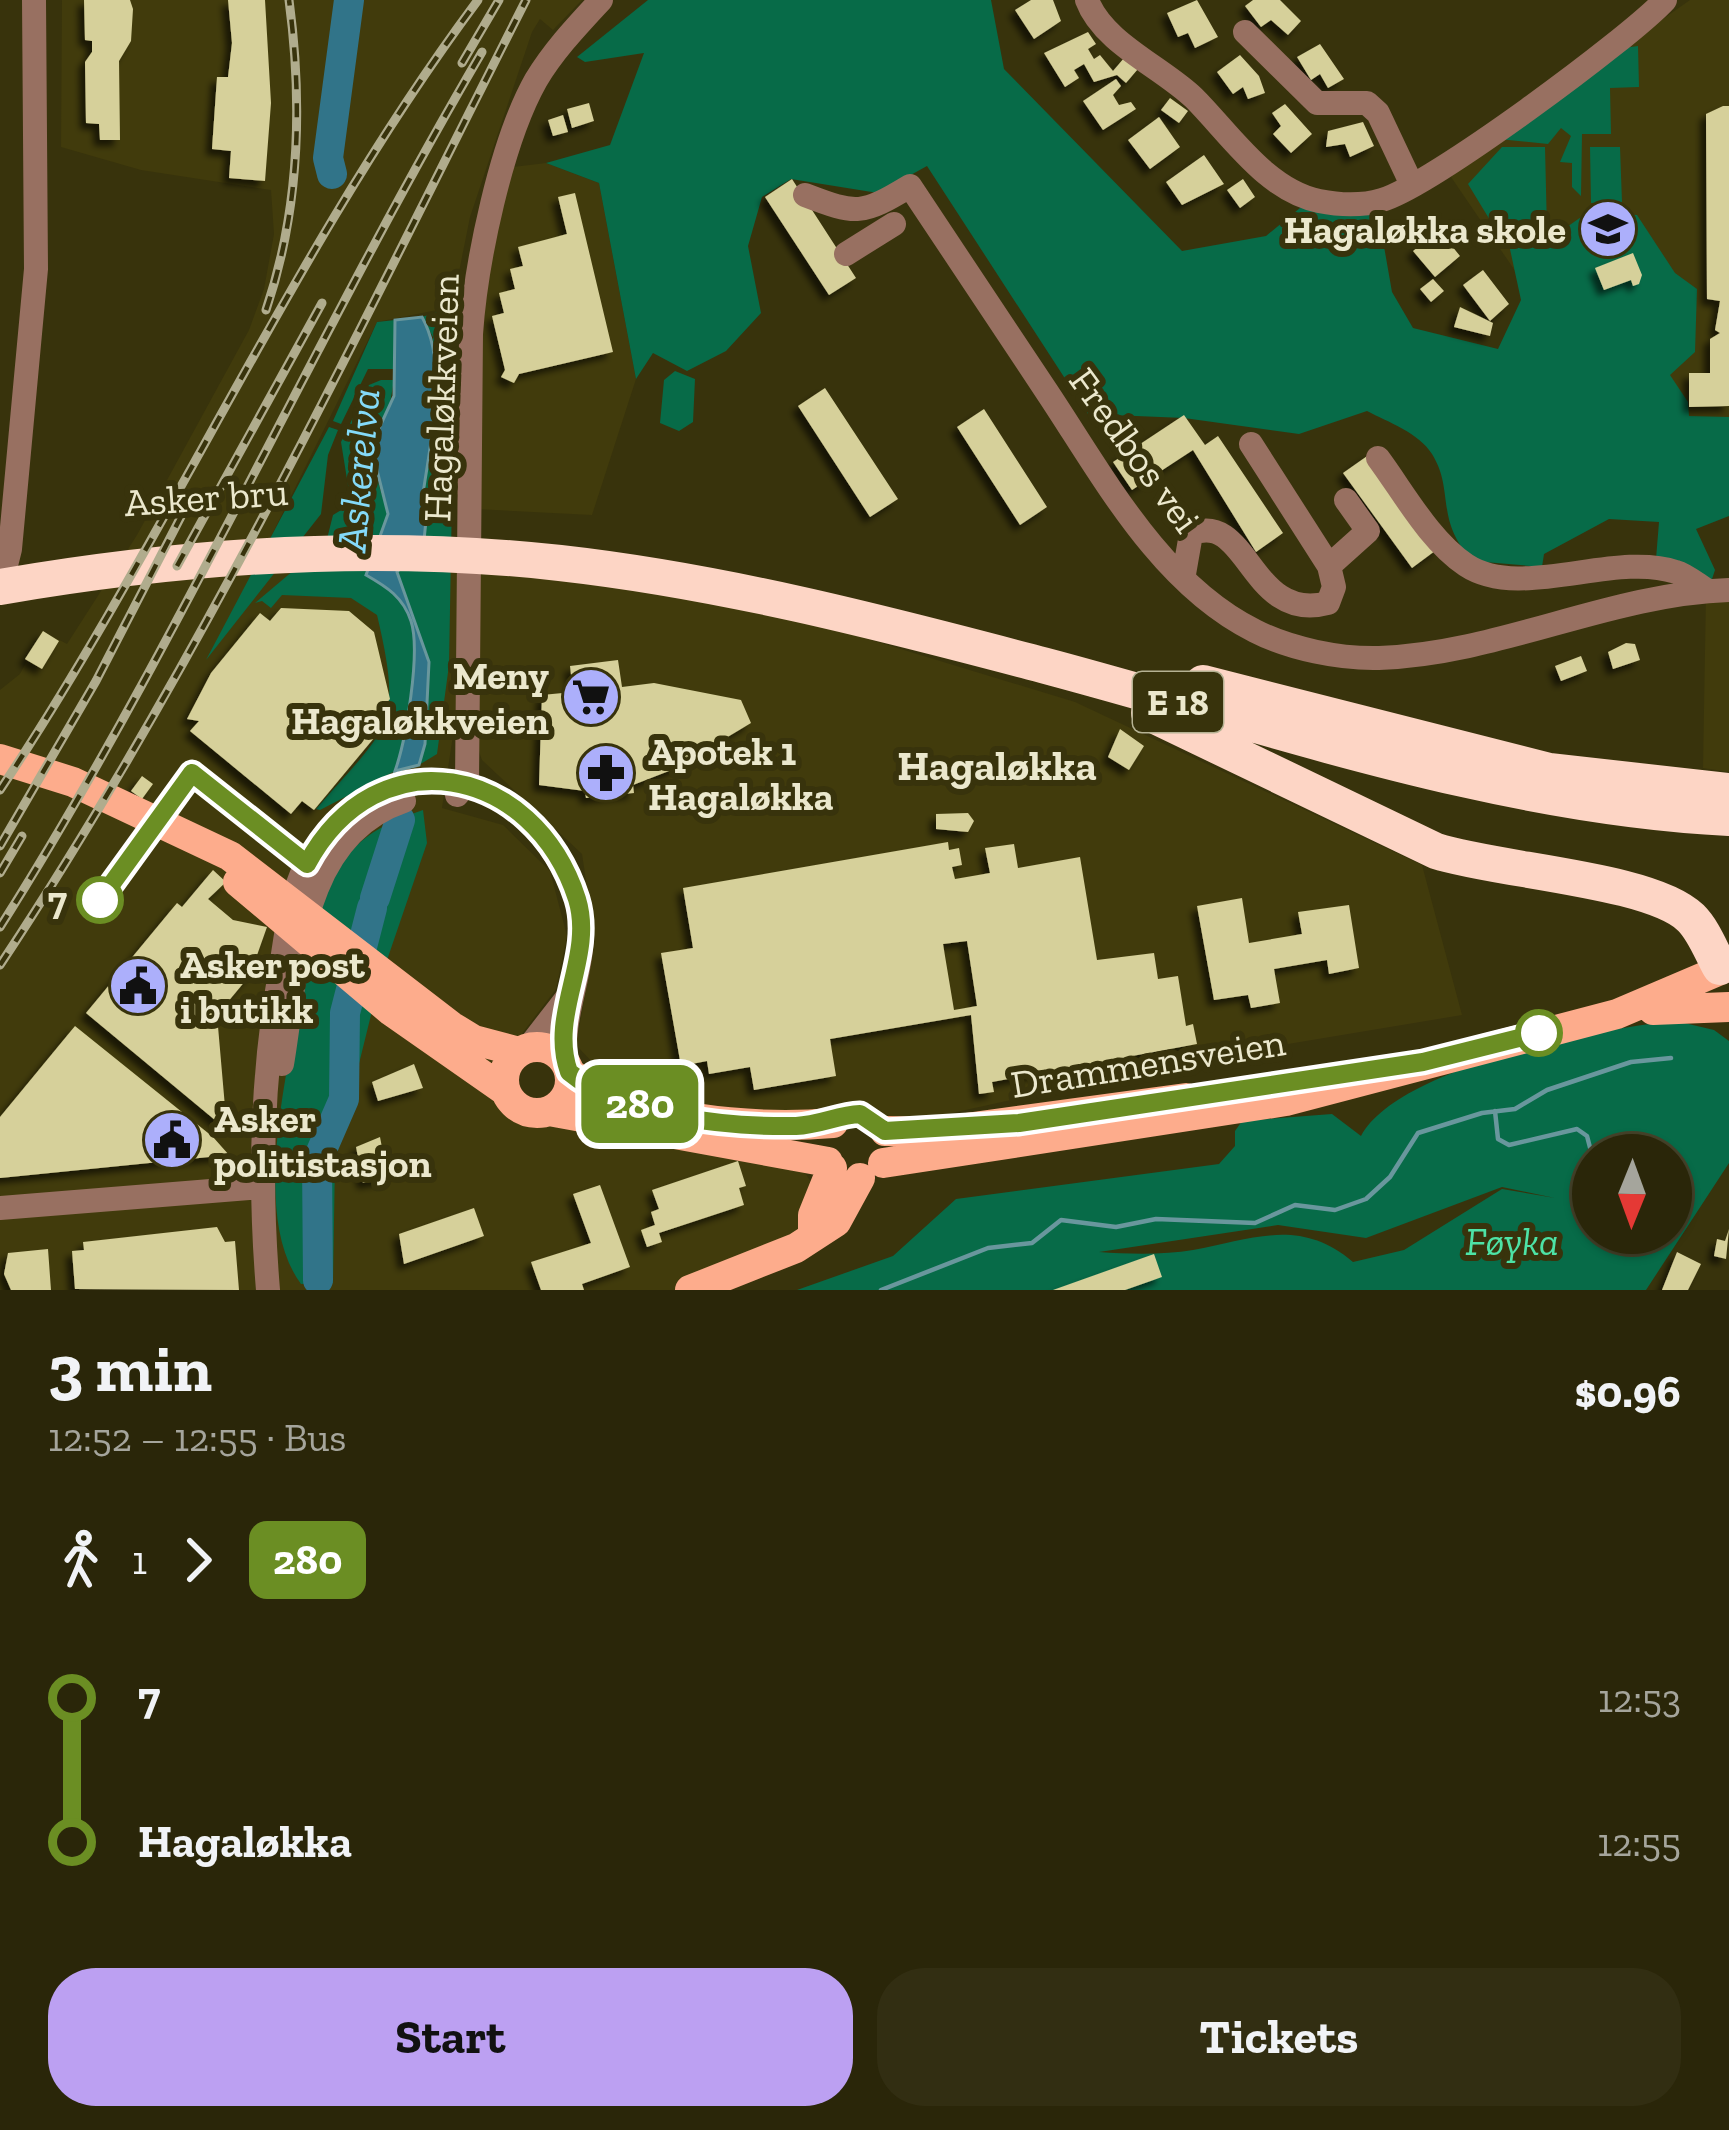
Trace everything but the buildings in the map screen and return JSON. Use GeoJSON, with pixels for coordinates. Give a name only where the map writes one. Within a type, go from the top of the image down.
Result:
{"type":"FeatureCollection","features":[{"type":"Feature","properties":{"kind":"highway","name":"Asker bru"},"geometry":{"type":"LineString","coordinates":[[0,563],[152,541],[273,532],[462,533],[632,561]]}},
{"type":"Feature","properties":{"kind":"highway","name":"Asker bru"},"geometry":{"type":"LineString","coordinates":[[0,588],[84,572],[274,554],[632,561]]}},
{"type":"Feature","properties":{"kind":"highway","name":"E 18"},"geometry":{"type":"LineString","coordinates":[[632,561],[1547,797],[1729,818]]}},
{"type":"Feature","properties":{"kind":"highway","name":"E 18"},"geometry":{"type":"LineString","coordinates":[[632,561],[782,575],[1550,771],[1729,791]]}},
{"type":"Feature","properties":{"kind":"highway","name":"E 18"},"geometry":{"type":"LineString","coordinates":[[1030,662],[1193,733],[1436,851],[1474,863],[1657,897],[1713,952]]}},
{"type":"Feature","properties":{"kind":"main road"},"geometry":{"type":"LineString","coordinates":[[0,759],[73,782],[168,826],[403,1006],[504,1090],[520,1109],[549,1111],[568,1090],[567,1067]]}},
{"type":"Feature","properties":{"kind":"main road"},"geometry":{"type":"LineString","coordinates":[[1713,952],[1718,991],[1729,1007]]}},
{"type":"Feature","properties":{"kind":"main road","name":"Drammensveien"},"geometry":{"type":"LineString","coordinates":[[1617,1014],[1713,952]]}},
{"type":"Feature","properties":{"kind":"main road"},"geometry":{"type":"LineString","coordinates":[[403,1006],[474,1040],[524,1050],[547,1048],[603,1093],[687,1114],[779,1125],[833,1123],[824,1142],[851,1168]]}},
{"type":"Feature","properties":{"kind":"main road","name":"Drammensveien"},"geometry":{"type":"LineString","coordinates":[[549,1111],[851,1168],[1286,1101],[1617,1014],[1729,1007]]}},
{"type":"Feature","properties":{"kind":"main road"},"geometry":{"type":"LineString","coordinates":[[504,1090],[504,1072],[524,1050]]}},
{"type":"Feature","properties":{"kind":"main road","name":"Drammensveien"},"geometry":{"type":"LineString","coordinates":[[833,1123],[860,1114],[885,1131],[1019,1123],[1423,1062]]}},
{"type":"Feature","properties":{"kind":"main road"},"geometry":{"type":"LineString","coordinates":[[690,1290],[796,1248],[813,1235],[813,1215],[885,1131]]}},
{"type":"Feature","properties":{"kind":"street"},"geometry":{"type":"LineString","coordinates":[[0,588],[10,549],[36,269],[34,0]]}},
{"type":"Feature","properties":{"kind":"street","name":"Hagaløkkveien"},"geometry":{"type":"LineString","coordinates":[[457,788],[472,544],[471,334],[479,269],[534,85],[559,45],[601,0]]}},
{"type":"Feature","properties":{"kind":"street"},"geometry":{"type":"LineString","coordinates":[[1087,0],[1108,30],[1192,96],[1282,187],[1316,200],[1351,204],[1384,200],[1470,148],[1665,0]]}},
{"type":"Feature","properties":{"kind":"street"},"geometry":{"type":"LineString","coordinates":[[1245,32],[1317,103],[1367,103],[1378,113],[1412,185]]}},
{"type":"Feature","properties":{"kind":"street","name":"Fredbos vei"},"geometry":{"type":"LineString","coordinates":[[805,195],[849,212],[869,211],[910,186],[1135,525],[1184,574],[1254,631],[1313,651],[1378,658],[1450,649],[1624,604],[1718,590]]}},
{"type":"Feature","properties":{"kind":"street"},"geometry":{"type":"LineString","coordinates":[[846,254],[894,224]]}},
{"type":"Feature","properties":{"kind":"street"},"geometry":{"type":"LineString","coordinates":[[1184,574],[1191,534],[1207,527],[1222,532],[1252,573],[1290,603],[1309,608],[1328,603],[1334,587],[1329,566],[1251,444]]}},
{"type":"Feature","properties":{"kind":"street"},"geometry":{"type":"LineString","coordinates":[[1378,458],[1440,542],[1469,567],[1523,577],[1648,567],[1678,572],[1718,590]]}},
{"type":"Feature","properties":{"kind":"street"},"geometry":{"type":"LineString","coordinates":[[1329,566],[1374,538],[1346,500]]}},
{"type":"Feature","properties":{"kind":"street"},"geometry":{"type":"LineString","coordinates":[[268,1290],[262,1146],[275,1104],[310,905],[322,874],[374,813],[457,788],[515,806],[553,851],[581,917],[579,955],[568,998],[567,1067]]}},
{"type":"Feature","properties":{"kind":"street"},"geometry":{"type":"LineString","coordinates":[[524,1050],[568,998]]}},
{"type":"Feature","properties":{"kind":"street"},"geometry":{"type":"LineString","coordinates":[[0,1208],[261,1187]]}},
{"type":"Feature","properties":{"kind":"shaded area"},"geometry":{"type":"Polygon","coordinates":[[[62,0],[582,0],[553,30],[540,19],[532,32],[470,217],[452,307],[377,322],[256,567],[468,562],[458,702],[442,808],[503,825],[550,871],[567,936],[556,989],[511,1048],[496,1092],[515,1113],[545,1123],[797,1161],[815,1188],[817,1219],[702,1290],[0,1290],[0,690],[20,674],[42,631],[67,644],[137,535],[249,330],[264,289],[274,234],[271,190],[141,170],[61,147],[62,0]]]}},
{"type":"Feature","properties":{"kind":"shaded area","name":"Hagaløkka skole"},"geometry":{"type":"Polygon","coordinates":[[[1690,0],[1729,0],[1729,428],[1680,425],[1522,281],[1451,177],[1499,134],[1690,0]]]}},
{"type":"Feature","properties":{"kind":"shaded area"},"geometry":{"type":"Polygon","coordinates":[[[546,163],[599,183],[636,379],[592,515],[475,509],[477,331],[487,255],[513,167],[546,163]]]}},
{"type":"Feature","properties":{"kind":"shaded area"},"geometry":{"type":"Polygon","coordinates":[[[472,562],[776,611],[1075,702],[1422,865],[1462,1015],[1198,1059],[897,1125],[695,1116],[600,1084],[595,1065],[576,1045],[595,940],[582,854],[482,760],[461,702],[472,562]]]}},
{"type":"Feature","properties":{"kind":"shaded area"},"geometry":{"type":"Polygon","coordinates":[[[1706,592],[1729,592],[1729,772],[1703,768],[1706,592]]]}},
{"type":"Feature","properties":{"kind":"green space"},"geometry":{"type":"Polygon","coordinates":[[[648,0],[991,0],[1004,69],[1182,251],[1266,236],[1300,208],[1378,212],[1392,292],[1413,328],[1498,349],[1521,300],[1508,240],[1554,236],[1584,215],[1602,236],[1619,214],[1637,215],[1675,273],[1697,289],[1695,352],[1670,375],[1688,402],[1689,416],[1729,417],[1729,516],[1696,529],[1715,570],[1708,591],[1656,559],[1659,522],[1609,519],[1544,554],[1542,567],[1473,561],[1453,532],[1443,481],[1432,454],[1411,434],[1367,411],[1299,434],[1184,418],[1088,414],[927,166],[878,193],[791,179],[762,197],[748,246],[761,313],[726,351],[687,371],[653,353],[636,379],[599,183],[546,163],[610,145],[644,53],[585,62],[577,57],[648,0]]]}},
{"type":"Feature","properties":{"kind":"green space"},"geometry":{"type":"Polygon","coordinates":[[[1638,46],[1639,87],[1610,88],[1611,134],[1582,134],[1581,196],[1572,187],[1572,163],[1560,162],[1571,136],[1561,128],[1548,144],[1498,139],[1624,48],[1638,46]]]}},
{"type":"Feature","properties":{"kind":"green space"},"geometry":{"type":"Polygon","coordinates":[[[1502,147],[1545,147],[1547,230],[1499,235],[1468,184],[1502,147]]]}},
{"type":"Feature","properties":{"kind":"green space"},"geometry":{"type":"Polygon","coordinates":[[[1590,147],[1620,147],[1622,202],[1591,203],[1590,147]]]}},
{"type":"Feature","properties":{"kind":"green space"},"geometry":{"type":"Polygon","coordinates":[[[452,307],[450,363],[434,367],[433,337],[422,317],[452,307]]]}},
{"type":"Feature","properties":{"kind":"green space"},"geometry":{"type":"Polygon","coordinates":[[[395,320],[395,369],[368,369],[341,424],[333,421],[377,322],[395,320]]]}},
{"type":"Feature","properties":{"kind":"green space"},"geometry":{"type":"Polygon","coordinates":[[[675,371],[695,379],[693,422],[679,431],[660,423],[664,380],[675,371]]]}},
{"type":"Feature","properties":{"kind":"green space"},"geometry":{"type":"Polygon","coordinates":[[[435,379],[452,379],[454,384],[449,665],[437,754],[419,765],[425,744],[429,662],[397,572],[422,501],[435,379]]]}},
{"type":"Feature","properties":{"kind":"green space"},"geometry":{"type":"Polygon","coordinates":[[[394,380],[377,479],[388,514],[366,575],[399,599],[411,621],[411,696],[395,771],[320,810],[316,809],[360,760],[384,724],[389,682],[377,615],[351,598],[282,595],[271,608],[262,601],[255,603],[326,543],[333,515],[351,504],[341,442],[369,385],[394,380]]]}},
{"type":"Feature","properties":{"kind":"green space"},"geometry":{"type":"Polygon","coordinates":[[[329,427],[338,430],[328,455],[321,514],[206,660],[329,427]]]}},
{"type":"Feature","properties":{"kind":"green space"},"geometry":{"type":"Polygon","coordinates":[[[423,810],[427,843],[385,966],[319,912],[336,873],[356,846],[384,826],[423,810]]]}},
{"type":"Feature","properties":{"kind":"green space"},"geometry":{"type":"Polygon","coordinates":[[[308,960],[372,1011],[335,1161],[333,1283],[301,1284],[285,1252],[275,1171],[285,1080],[308,960]]]}},
{"type":"Feature","properties":{"kind":"green space","name":"Føyka"},"geometry":{"type":"Polygon","coordinates":[[[1676,1021],[1714,1030],[1729,1041],[1729,1163],[1692,1220],[1692,1134],[1572,1134],[1572,1254],[1670,1254],[1646,1290],[797,1290],[893,1256],[956,1199],[1219,1164],[1235,1146],[1235,1131],[1242,1121],[1332,1114],[1361,1136],[1382,1112],[1457,1071],[1600,1032],[1676,1021]],[[1502,1187],[1366,1238],[1278,1225],[1099,1252],[1170,1253],[1276,1235],[1314,1240],[1353,1262],[1404,1250],[1502,1189],[1555,1198],[1502,1187]]]}},
{"type":"Feature","properties":{"kind":"water"},"geometry":{"type":"Polygon","coordinates":[[[422,317],[435,359],[436,383],[422,501],[427,511],[421,569],[401,567],[397,572],[429,662],[425,744],[419,765],[395,771],[411,696],[414,635],[399,599],[366,575],[388,514],[371,446],[394,396],[395,320],[422,317]]]}},
{"type":"Feature","properties":{"kind":"waterway","name":"Askerelva"},"geometry":{"type":"LineString","coordinates":[[332,174],[328,158],[349,0]]}},
{"type":"Feature","properties":{"kind":"waterway","name":"Askerelva"},"geometry":{"type":"LineString","coordinates":[[375,898],[400,820]]}},
{"type":"Feature","properties":{"kind":"waterway","name":"Askerelva"},"geometry":{"type":"LineString","coordinates":[[318,1280],[317,1161],[344,1099],[345,1013],[372,908]]}},
{"type":"Feature","properties":{"kind":"waterway"},"geometry":{"type":"LineString","coordinates":[[881,1290],[988,1248],[1032,1243],[1061,1220],[1116,1227],[1156,1219],[1255,1223],[1295,1205],[1335,1210],[1366,1199],[1390,1177],[1418,1133],[1482,1113],[1515,1109],[1547,1090],[1631,1062],[1671,1058]]}},
{"type":"Feature","properties":{"kind":"waterway"},"geometry":{"type":"LineString","coordinates":[[1495,1111],[1498,1139],[1509,1145],[1577,1129],[1584,1134]]}},
{"type":"Feature","properties":{"kind":"railway"},"geometry":{"type":"LineString","coordinates":[[266,310],[286,234],[296,156],[289,0]]}},
{"type":"Feature","properties":{"kind":"railway"},"geometry":{"type":"LineString","coordinates":[[0,790],[121,593],[349,192],[478,0]]}},
{"type":"Feature","properties":{"kind":"railway"},"geometry":{"type":"LineString","coordinates":[[462,63],[499,0]]}},
{"type":"Feature","properties":{"kind":"railway"},"geometry":{"type":"LineString","coordinates":[[0,965],[74,849],[212,611],[526,0]]}},
{"type":"Feature","properties":{"kind":"railway"},"geometry":{"type":"LineString","coordinates":[[0,927],[127,712],[482,52]]}},
{"type":"Feature","properties":{"kind":"railway"},"geometry":{"type":"LineString","coordinates":[[177,566],[322,303]]}},
{"type":"Feature","properties":{"kind":"railway"},"geometry":{"type":"LineString","coordinates":[[0,846],[96,681],[187,505]]}},
{"type":"Feature","properties":{"kind":"railway"},"geometry":{"type":"LineString","coordinates":[[0,873],[22,836]]}},
{"type":"Feature","properties":{"kind":"bus line","name":"280"},"geometry":{"type":"LineString","coordinates":[[100,900],[192,773],[307,864],[331,826],[364,799],[412,783],[467,783],[515,806],[536,826],[571,883],[581,917],[581,940],[563,1041],[569,1072],[617,1098],[752,1123],[833,1123],[860,1114],[885,1131],[978,1128],[1423,1062],[1539,1033]]}},
{"type":"Feature","properties":{"kind":"place","name":"Hagaløkka skole"},"geometry":{"type":"Point","coordinates":[1608,229]}},
{"type":"Feature","properties":{"kind":"place","name":"Meny Hagaløkkveien"},"geometry":{"type":"Point","coordinates":[591,697]}},
{"type":"Feature","properties":{"kind":"place","name":"Apotek 1 Hagaløkka"},"geometry":{"type":"Point","coordinates":[606,773]}},
{"type":"Feature","properties":{"kind":"place","name":"7"},"geometry":{"type":"Point","coordinates":[100,900]}},
{"type":"Feature","properties":{"kind":"place","name":"Asker post i butikk"},"geometry":{"type":"Point","coordinates":[138,986]}},
{"type":"Feature","properties":{"kind":"place","name":"Asker politistasjon"},"geometry":{"type":"Point","coordinates":[172,1140]}},
{"type":"Feature","properties":{"kind":"district","name":"Hagaløkka"},"geometry":{"type":"Point","coordinates":[997,765]}}]}
